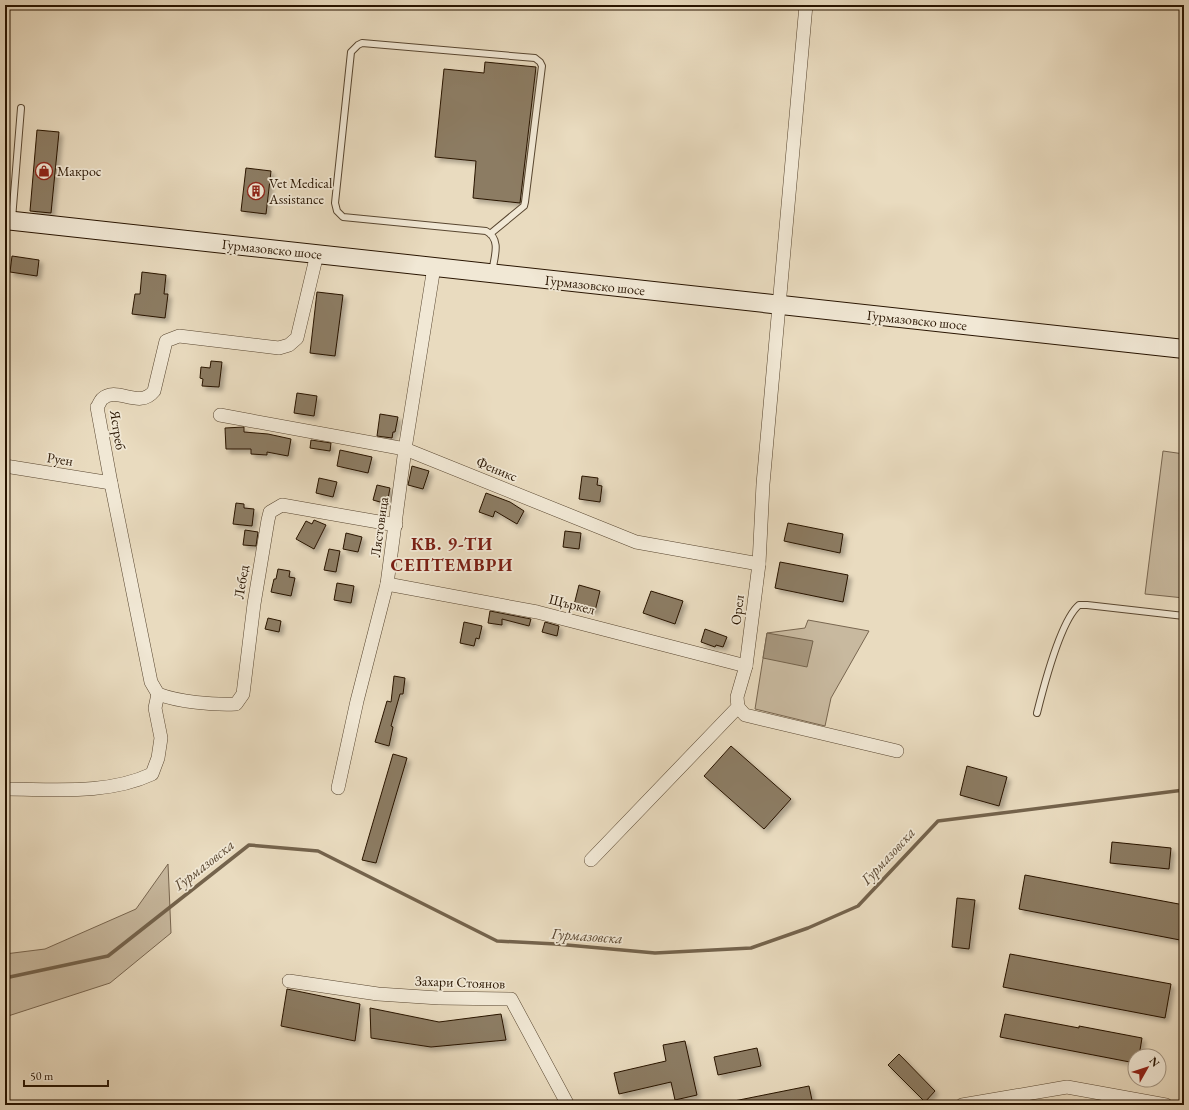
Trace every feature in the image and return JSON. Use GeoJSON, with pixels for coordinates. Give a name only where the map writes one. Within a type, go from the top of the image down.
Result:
{"type":"FeatureCollection","features":[{"type":"Feature","properties":{"kind":"street","name":"Орел"},"geometry":{"type":"LineString","coordinates":[[738,707],[737,697],[746,666],[759,564],[763,484],[806,5]]}},
{"type":"Feature","properties":{"kind":"street","name":"Гурмазовско шосе"},"geometry":{"type":"LineString","coordinates":[[9,220],[1184,349]]}},
{"type":"Feature","properties":{"kind":"street","name":"Ястреб"},"geometry":{"type":"LineString","coordinates":[[158,694],[151,682],[97,407],[102,399],[111,394],[142,399],[149,397],[154,391],[166,341],[179,336],[279,348],[289,345],[297,338],[316,254]]}},
{"type":"Feature","properties":{"kind":"street","name":"Лястовица"},"geometry":{"type":"LineString","coordinates":[[338,788],[357,701],[387,584],[405,449],[434,267]]}},
{"type":"Feature","properties":{"kind":"street","name":"Феникс"},"geometry":{"type":"LineString","coordinates":[[220,415],[405,449],[636,542],[759,564]]}},
{"type":"Feature","properties":{"kind":"street","name":"Руен"},"geometry":{"type":"LineString","coordinates":[[5,466],[111,483]]}},
{"type":"Feature","properties":{"kind":"street","name":"Лебед"},"geometry":{"type":"LineString","coordinates":[[158,694],[170,698],[225,705],[236,704],[242,694],[254,604],[270,512],[282,505],[396,525]]}},
{"type":"Feature","properties":{"kind":"street","name":"Щъркел"},"geometry":{"type":"LineString","coordinates":[[387,584],[537,612],[746,666]]}},
{"type":"Feature","properties":{"kind":"street"},"geometry":{"type":"LineString","coordinates":[[5,789],[87,789],[128,784],[152,774],[158,758],[161,738],[154,708],[158,694]]}},
{"type":"Feature","properties":{"kind":"street"},"geometry":{"type":"LineString","coordinates":[[591,860],[738,707],[745,715],[897,751]]}},
{"type":"Feature","properties":{"kind":"street","name":"Захари Стоянов"},"geometry":{"type":"LineString","coordinates":[[290,981],[378,994],[439,998],[511,999],[568,1105]]}},
{"type":"Feature","properties":{"kind":"street"},"geometry":{"type":"LineString","coordinates":[[962,1105],[1067,1088],[1166,1105]]}},
{"type":"Feature","properties":{"kind":"lane"},"geometry":{"type":"LineString","coordinates":[[490,234],[524,206],[542,66],[540,62],[535,58],[362,43],[358,45],[351,52],[335,203],[337,211],[343,217],[486,232],[494,238],[496,243],[491,273]]}},
{"type":"Feature","properties":{"kind":"lane"},"geometry":{"type":"LineString","coordinates":[[9,220],[21,108]]}},
{"type":"Feature","properties":{"kind":"lane"},"geometry":{"type":"LineString","coordinates":[[1037,712],[1046,677],[1063,633],[1071,615],[1079,605],[1184,616]]}},
{"type":"Feature","properties":{"kind":"shaded area"},"geometry":{"type":"Polygon","coordinates":[[[1163,451],[1184,454],[1184,598],[1145,594],[1163,451]]]}},
{"type":"Feature","properties":{"kind":"shaded area"},"geometry":{"type":"Polygon","coordinates":[[[808,620],[869,631],[831,698],[825,726],[755,709],[767,633],[805,628],[808,620]]]}},
{"type":"Feature","properties":{"kind":"shaded area"},"geometry":{"type":"Polygon","coordinates":[[[767,633],[813,641],[807,667],[763,658],[767,633]]]}},
{"type":"Feature","properties":{"kind":"shaded area"},"geometry":{"type":"Polygon","coordinates":[[[168,864],[171,933],[110,983],[5,1017],[5,954],[45,949],[136,909],[168,864]]]}},
{"type":"Feature","properties":{"kind":"building"},"geometry":{"type":"Polygon","coordinates":[[[485,62],[536,67],[520,203],[473,198],[476,161],[435,157],[444,69],[484,73],[485,62]]]}},
{"type":"Feature","properties":{"kind":"building","name":"Макрос"},"geometry":{"type":"Polygon","coordinates":[[[37,130],[59,132],[51,213],[30,211],[37,130]]]}},
{"type":"Feature","properties":{"kind":"building","name":"Vet Medical Assistance"},"geometry":{"type":"Polygon","coordinates":[[[246,168],[271,171],[266,214],[241,211],[246,168]]]}},
{"type":"Feature","properties":{"kind":"building"},"geometry":{"type":"Polygon","coordinates":[[[12,256],[39,260],[37,276],[10,272],[12,256]]]}},
{"type":"Feature","properties":{"kind":"building"},"geometry":{"type":"Polygon","coordinates":[[[142,272],[166,275],[164,294],[168,294],[165,318],[132,314],[135,294],[140,294],[142,272]]]}},
{"type":"Feature","properties":{"kind":"building"},"geometry":{"type":"Polygon","coordinates":[[[317,292],[343,295],[335,356],[310,353],[317,292]]]}},
{"type":"Feature","properties":{"kind":"building"},"geometry":{"type":"Polygon","coordinates":[[[211,361],[222,362],[219,387],[202,386],[203,379],[200,378],[201,367],[210,368],[211,361]]]}},
{"type":"Feature","properties":{"kind":"building"},"geometry":{"type":"Polygon","coordinates":[[[297,393],[317,396],[314,416],[294,413],[297,393]]]}},
{"type":"Feature","properties":{"kind":"building"},"geometry":{"type":"Polygon","coordinates":[[[380,414],[398,417],[395,432],[393,432],[392,438],[377,436],[380,414]]]}},
{"type":"Feature","properties":{"kind":"building"},"geometry":{"type":"Polygon","coordinates":[[[244,427],[244,432],[268,434],[291,439],[288,456],[267,452],[267,455],[251,454],[251,449],[226,449],[225,428],[244,427]]]}},
{"type":"Feature","properties":{"kind":"building"},"geometry":{"type":"Polygon","coordinates":[[[311,440],[331,443],[330,451],[310,448],[311,440]]]}},
{"type":"Feature","properties":{"kind":"building"},"geometry":{"type":"Polygon","coordinates":[[[340,450],[372,457],[368,473],[337,466],[340,450]]]}},
{"type":"Feature","properties":{"kind":"building"},"geometry":{"type":"Polygon","coordinates":[[[412,466],[429,471],[423,489],[408,485],[412,466]]]}},
{"type":"Feature","properties":{"kind":"building"},"geometry":{"type":"Polygon","coordinates":[[[582,476],[598,478],[597,485],[602,486],[600,502],[579,499],[582,476]]]}},
{"type":"Feature","properties":{"kind":"building"},"geometry":{"type":"Polygon","coordinates":[[[319,478],[337,482],[333,497],[316,493],[319,478]]]}},
{"type":"Feature","properties":{"kind":"building"},"geometry":{"type":"Polygon","coordinates":[[[377,485],[390,488],[387,504],[373,500],[377,485]]]}},
{"type":"Feature","properties":{"kind":"building"},"geometry":{"type":"Polygon","coordinates":[[[486,493],[510,502],[524,511],[517,524],[495,511],[493,517],[479,512],[486,493]]]}},
{"type":"Feature","properties":{"kind":"building"},"geometry":{"type":"Polygon","coordinates":[[[236,503],[244,504],[244,508],[254,509],[252,526],[233,524],[236,503]]]}},
{"type":"Feature","properties":{"kind":"building"},"geometry":{"type":"Polygon","coordinates":[[[314,520],[326,525],[314,549],[296,539],[306,521],[312,524],[314,520]]]}},
{"type":"Feature","properties":{"kind":"building"},"geometry":{"type":"Polygon","coordinates":[[[788,523],[843,534],[840,553],[784,541],[788,523]]]}},
{"type":"Feature","properties":{"kind":"building"},"geometry":{"type":"Polygon","coordinates":[[[245,530],[258,532],[256,546],[243,545],[245,530]]]}},
{"type":"Feature","properties":{"kind":"building"},"geometry":{"type":"Polygon","coordinates":[[[565,531],[581,533],[579,549],[563,547],[565,531]]]}},
{"type":"Feature","properties":{"kind":"building"},"geometry":{"type":"Polygon","coordinates":[[[346,533],[362,537],[358,552],[343,549],[346,533]]]}},
{"type":"Feature","properties":{"kind":"building"},"geometry":{"type":"Polygon","coordinates":[[[329,549],[340,551],[336,572],[324,570],[329,549]]]}},
{"type":"Feature","properties":{"kind":"building"},"geometry":{"type":"Polygon","coordinates":[[[780,562],[848,575],[843,602],[775,588],[780,562]]]}},
{"type":"Feature","properties":{"kind":"building"},"geometry":{"type":"Polygon","coordinates":[[[278,569],[290,571],[289,577],[295,578],[291,596],[271,592],[278,569]]]}},
{"type":"Feature","properties":{"kind":"building"},"geometry":{"type":"Polygon","coordinates":[[[337,583],[354,586],[351,603],[334,600],[337,583]]]}},
{"type":"Feature","properties":{"kind":"building"},"geometry":{"type":"Polygon","coordinates":[[[579,585],[600,591],[595,611],[574,605],[579,585]]]}},
{"type":"Feature","properties":{"kind":"building"},"geometry":{"type":"Polygon","coordinates":[[[651,591],[683,601],[675,624],[643,613],[651,591]]]}},
{"type":"Feature","properties":{"kind":"building"},"geometry":{"type":"Polygon","coordinates":[[[490,611],[531,619],[529,626],[502,619],[502,625],[488,623],[490,611]]]}},
{"type":"Feature","properties":{"kind":"building"},"geometry":{"type":"Polygon","coordinates":[[[268,618],[281,621],[279,632],[265,629],[268,618]]]}},
{"type":"Feature","properties":{"kind":"building"},"geometry":{"type":"Polygon","coordinates":[[[464,622],[482,626],[479,639],[476,638],[474,646],[460,643],[464,622]]]}},
{"type":"Feature","properties":{"kind":"building"},"geometry":{"type":"Polygon","coordinates":[[[545,622],[559,626],[557,636],[542,632],[545,622]]]}},
{"type":"Feature","properties":{"kind":"building"},"geometry":{"type":"Polygon","coordinates":[[[705,629],[727,637],[723,647],[716,645],[715,647],[701,642],[705,629]]]}},
{"type":"Feature","properties":{"kind":"building"},"geometry":{"type":"Polygon","coordinates":[[[394,676],[405,678],[403,694],[400,694],[391,726],[393,727],[389,746],[375,742],[387,701],[391,702],[394,676]]]}},
{"type":"Feature","properties":{"kind":"building"},"geometry":{"type":"Polygon","coordinates":[[[731,746],[791,799],[764,829],[704,776],[731,746]]]}},
{"type":"Feature","properties":{"kind":"building"},"geometry":{"type":"Polygon","coordinates":[[[393,754],[407,758],[376,863],[362,860],[393,754]]]}},
{"type":"Feature","properties":{"kind":"building"},"geometry":{"type":"Polygon","coordinates":[[[967,766],[1007,777],[999,806],[960,795],[967,766]]]}},
{"type":"Feature","properties":{"kind":"building"},"geometry":{"type":"Polygon","coordinates":[[[1112,842],[1171,848],[1169,869],[1110,863],[1112,842]]]}},
{"type":"Feature","properties":{"kind":"building"},"geometry":{"type":"Polygon","coordinates":[[[1025,875],[1184,905],[1184,917],[1180,940],[1019,909],[1025,875]]]}},
{"type":"Feature","properties":{"kind":"building"},"geometry":{"type":"Polygon","coordinates":[[[957,898],[975,900],[969,949],[952,947],[957,898]]]}},
{"type":"Feature","properties":{"kind":"building"},"geometry":{"type":"Polygon","coordinates":[[[1010,954],[1171,984],[1165,1018],[1003,987],[1010,954]]]}},
{"type":"Feature","properties":{"kind":"building"},"geometry":{"type":"Polygon","coordinates":[[[287,989],[360,1004],[355,1041],[281,1026],[287,989]]]}},
{"type":"Feature","properties":{"kind":"building"},"geometry":{"type":"Polygon","coordinates":[[[370,1008],[439,1022],[501,1014],[506,1040],[431,1047],[371,1038],[370,1008]]]}},
{"type":"Feature","properties":{"kind":"building"},"geometry":{"type":"Polygon","coordinates":[[[1005,1014],[1142,1038],[1140,1048],[1127,1048],[1127,1061],[1000,1037],[1005,1014]]]}},
{"type":"Feature","properties":{"kind":"building"},"geometry":{"type":"Polygon","coordinates":[[[685,1041],[697,1095],[675,1100],[671,1082],[619,1094],[614,1073],[666,1061],[663,1045],[685,1041]]]}},
{"type":"Feature","properties":{"kind":"building"},"geometry":{"type":"Polygon","coordinates":[[[757,1048],[761,1066],[718,1075],[714,1057],[757,1048]]]}},
{"type":"Feature","properties":{"kind":"building"},"geometry":{"type":"Polygon","coordinates":[[[899,1054],[935,1091],[925,1102],[888,1065],[899,1054]]]}},
{"type":"Feature","properties":{"kind":"building"},"geometry":{"type":"Polygon","coordinates":[[[809,1086],[813,1105],[734,1105],[734,1101],[809,1086]]]}},
{"type":"Feature","properties":{"kind":"waterway","name":"Гурмазовска"},"geometry":{"type":"LineString","coordinates":[[5,978],[108,956],[249,845],[318,851],[497,941],[556,944],[655,953],[751,948],[808,928],[858,906],[938,821],[1184,790]]}},
{"type":"Feature","properties":{"kind":"place","name":"Макрос"},"geometry":{"type":"Point","coordinates":[44,171]}},
{"type":"Feature","properties":{"kind":"place","name":"Vet Medical Assistance"},"geometry":{"type":"Point","coordinates":[256,191]}},
{"type":"Feature","properties":{"kind":"district","name":"КВ. 9-ТИ СЕПТЕМВРИ"},"geometry":{"type":"Point","coordinates":[452,554]}}]}
